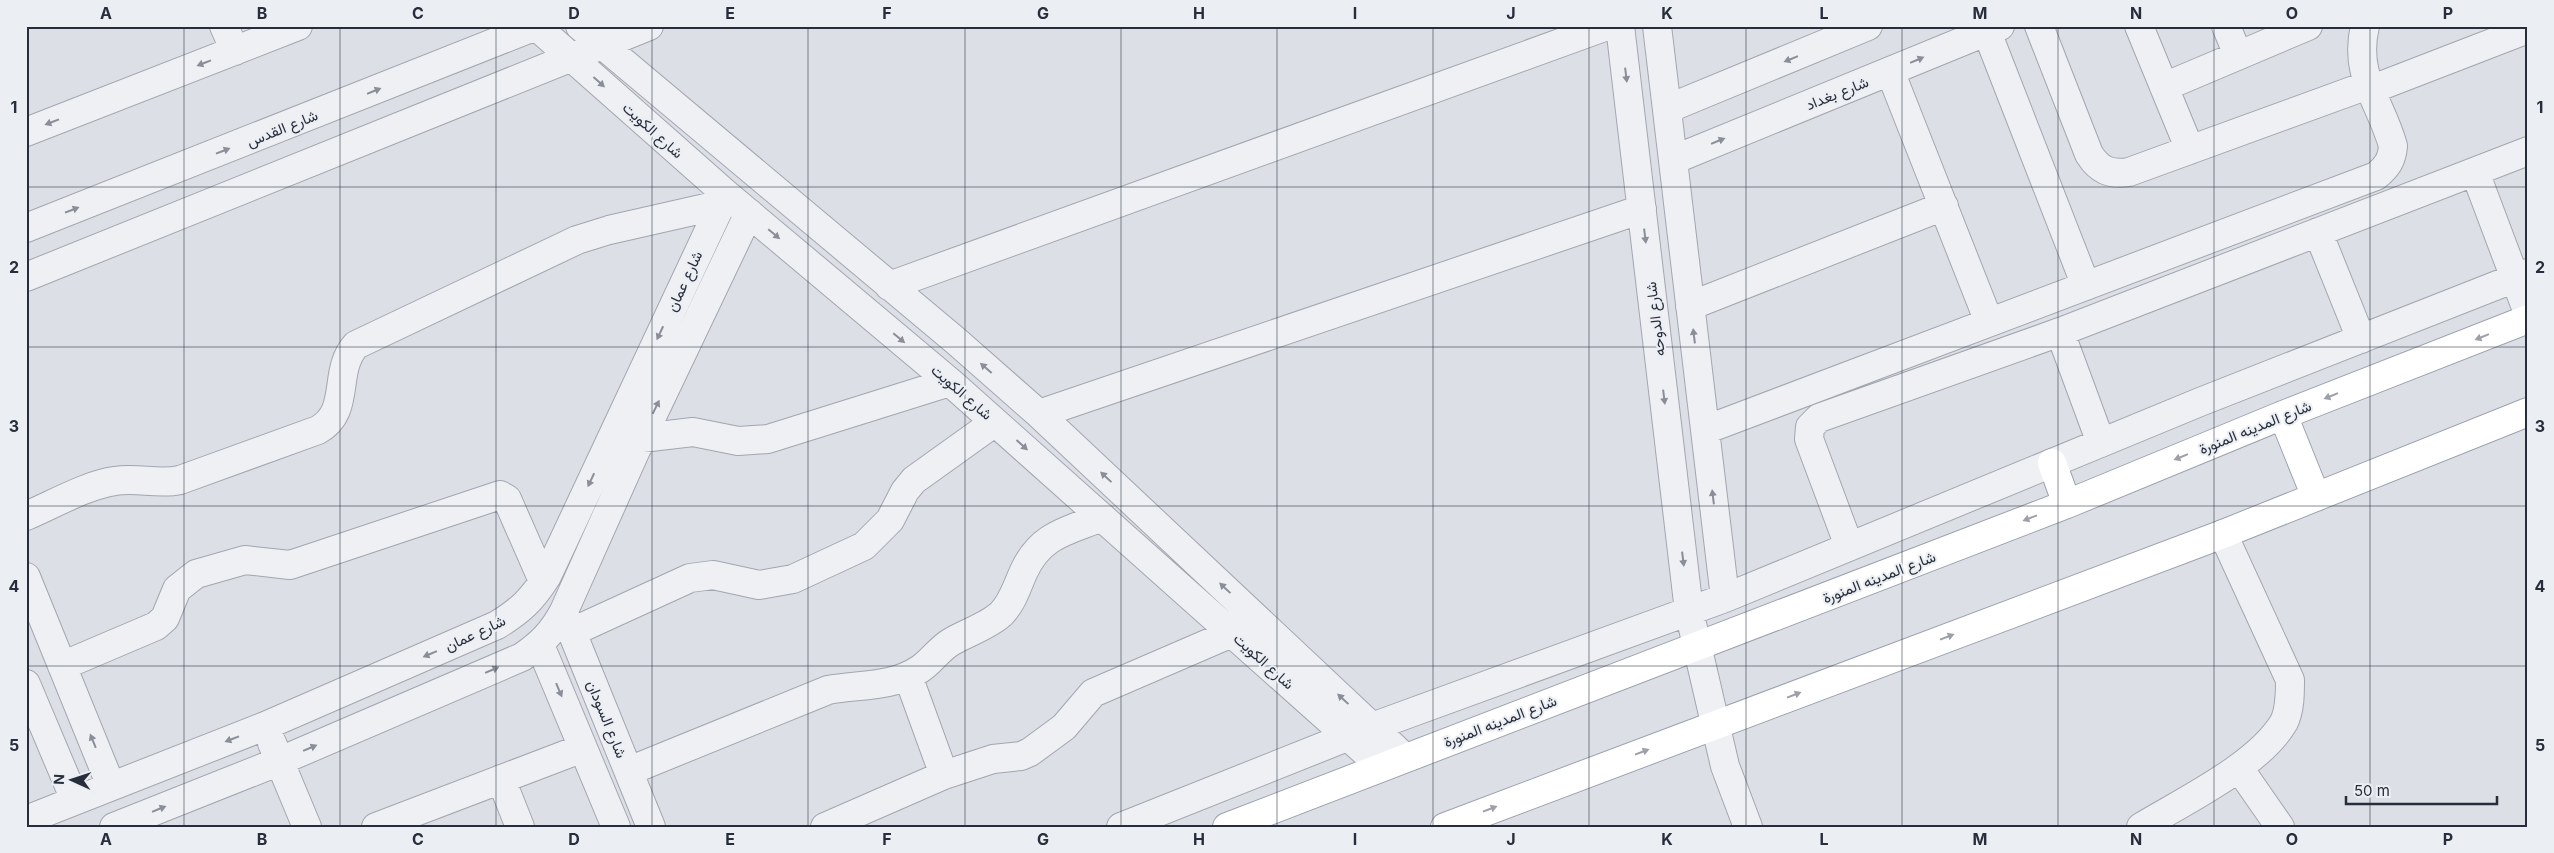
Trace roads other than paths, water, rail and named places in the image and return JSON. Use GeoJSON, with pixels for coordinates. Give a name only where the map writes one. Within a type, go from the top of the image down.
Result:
{"type":"FeatureCollection","features":[{"type":"Feature","properties":{"kind":"main road","name":"شارع المدينه المنورة"},"geometry":{"type":"LineString","coordinates":[[1227,827],[1393,761],[1697,647],[2067,504],[2283,415],[2528,319]]}},
{"type":"Feature","properties":{"kind":"main road"},"geometry":{"type":"LineString","coordinates":[[1456,825],[1715,724],[2222,534],[2528,412]]}},
{"type":"Feature","properties":{"kind":"main road"},"geometry":{"type":"LineString","coordinates":[[2283,415],[2316,497]]}},
{"type":"Feature","properties":{"kind":"main road"},"geometry":{"type":"LineString","coordinates":[[2052,463],[2067,504]]}},
{"type":"Feature","properties":{"kind":"street"},"geometry":{"type":"LineString","coordinates":[[224,26],[235,51]]}},
{"type":"Feature","properties":{"kind":"street"},"geometry":{"type":"LineString","coordinates":[[26,132],[298,26]]}},
{"type":"Feature","properties":{"kind":"street","name":"شارع الكويت"},"geometry":{"type":"LineString","coordinates":[[580,26],[956,341],[1039,414],[1361,732],[1393,761]]}},
{"type":"Feature","properties":{"kind":"street"},"geometry":{"type":"LineString","coordinates":[[26,277],[570,56],[649,26]]}},
{"type":"Feature","properties":{"kind":"street"},"geometry":{"type":"LineString","coordinates":[[889,286],[1607,26]]}},
{"type":"Feature","properties":{"kind":"street","name":"شارع الدوحه"},"geometry":{"type":"LineString","coordinates":[[1620,26],[1689,611],[1715,724],[1733,790],[1748,827]]}},
{"type":"Feature","properties":{"kind":"street"},"geometry":{"type":"LineString","coordinates":[[1657,26],[1725,598]]}},
{"type":"Feature","properties":{"kind":"street"},"geometry":{"type":"LineString","coordinates":[[1630,101],[1666,101],[1824,35],[1868,26]]}},
{"type":"Feature","properties":{"kind":"street"},"geometry":{"type":"LineString","coordinates":[[2039,26],[2089,154],[2096,164],[2106,171],[2117,174],[2129,172],[2369,88],[2528,29]]}},
{"type":"Feature","properties":{"kind":"street"},"geometry":{"type":"LineString","coordinates":[[2139,26],[2190,150]]}},
{"type":"Feature","properties":{"kind":"street"},"geometry":{"type":"LineString","coordinates":[[2226,26],[2238,55]]}},
{"type":"Feature","properties":{"kind":"street"},"geometry":{"type":"LineString","coordinates":[[2164,86],[2308,26]]}},
{"type":"Feature","properties":{"kind":"street"},"geometry":{"type":"LineString","coordinates":[[1705,430],[2376,176],[2386,169],[2392,158],[2393,146],[2369,88],[2362,54],[2365,26]]}},
{"type":"Feature","properties":{"kind":"street","name":"شارع الكويت"},"geometry":{"type":"LineString","coordinates":[[532,27],[570,56],[723,200],[749,213],[942,375],[1232,633],[1361,732]]}},
{"type":"Feature","properties":{"kind":"street","name":"شارع القدس"},"geometry":{"type":"LineString","coordinates":[[26,228],[267,134],[532,27]]}},
{"type":"Feature","properties":{"kind":"street"},"geometry":{"type":"LineString","coordinates":[[1994,29],[2086,286]]}},
{"type":"Feature","properties":{"kind":"street","name":"شارع بغداد"},"geometry":{"type":"LineString","coordinates":[[1673,160],[1994,29]]}},
{"type":"Feature","properties":{"kind":"street"},"geometry":{"type":"LineString","coordinates":[[1890,71],[1989,322]]}},
{"type":"Feature","properties":{"kind":"street"},"geometry":{"type":"LineString","coordinates":[[267,134],[283,173]]}},
{"type":"Feature","properties":{"kind":"street"},"geometry":{"type":"LineString","coordinates":[[1848,546],[1809,439],[1809,433],[1814,422],[2060,332],[2528,151]]}},
{"type":"Feature","properties":{"kind":"street"},"geometry":{"type":"LineString","coordinates":[[2476,172],[2521,276],[2528,313]]}},
{"type":"Feature","properties":{"kind":"street"},"geometry":{"type":"LineString","coordinates":[[26,516],[107,482],[126,480],[158,483],[180,480],[318,430],[326,426],[336,414],[345,359],[356,345],[577,240],[723,200]]}},
{"type":"Feature","properties":{"kind":"street","name":"شارع عمان"},"geometry":{"type":"LineString","coordinates":[[26,820],[265,726],[496,625],[517,613],[534,597],[556,555],[723,200]]}},
{"type":"Feature","properties":{"kind":"street"},"geometry":{"type":"LineString","coordinates":[[1690,306],[1944,206]]}},
{"type":"Feature","properties":{"kind":"street"},"geometry":{"type":"LineString","coordinates":[[1039,414],[1642,209]]}},
{"type":"Feature","properties":{"kind":"street","name":"شارع عمان"},"geometry":{"type":"LineString","coordinates":[[114,827],[280,761],[522,657],[540,645],[555,629],[568,622],[585,566],[642,438],[749,213]]}},
{"type":"Feature","properties":{"kind":"street"},"geometry":{"type":"LineString","coordinates":[[2318,232],[2361,339]]}},
{"type":"Feature","properties":{"kind":"street"},"geometry":{"type":"LineString","coordinates":[[1121,827],[1361,732],[1725,598],[2101,443],[2521,276]]}},
{"type":"Feature","properties":{"kind":"street"},"geometry":{"type":"LineString","coordinates":[[2060,332],[2101,443]]}},
{"type":"Feature","properties":{"kind":"street"},"geometry":{"type":"LineString","coordinates":[[642,438],[693,432],[738,441],[768,439],[942,375],[956,341]]}},
{"type":"Feature","properties":{"kind":"street"},"geometry":{"type":"LineString","coordinates":[[568,622],[690,578],[713,575],[751,584],[776,584],[792,579],[864,546],[890,520],[905,491],[914,480],[995,422]]}},
{"type":"Feature","properties":{"kind":"street"},"geometry":{"type":"LineString","coordinates":[[62,666],[156,626],[165,618],[177,589],[196,574],[245,560],[290,565],[500,495],[507,499],[543,581]]}},
{"type":"Feature","properties":{"kind":"street"},"geometry":{"type":"LineString","coordinates":[[628,771],[828,690],[875,686],[908,676],[928,663],[945,646],[1000,615],[1012,598],[1030,558],[1040,545],[1048,539],[1102,518]]}},
{"type":"Feature","properties":{"kind":"street"},"geometry":{"type":"LineString","coordinates":[[2141,827],[2239,768],[2267,742],[2284,721],[2290,700],[2290,680],[2222,534]]}},
{"type":"Feature","properties":{"kind":"street"},"geometry":{"type":"LineString","coordinates":[[556,555],[585,566]]}},
{"type":"Feature","properties":{"kind":"street"},"geometry":{"type":"LineString","coordinates":[[26,577],[111,786]]}},
{"type":"Feature","properties":{"kind":"street","name":"شارع السودان"},"geometry":{"type":"LineString","coordinates":[[568,622],[651,827]]}},
{"type":"Feature","properties":{"kind":"street"},"geometry":{"type":"LineString","coordinates":[[825,827],[944,775],[993,759],[1021,756],[1030,752],[1064,728],[1093,693],[1232,633]]}},
{"type":"Feature","properties":{"kind":"street"},"geometry":{"type":"LineString","coordinates":[[540,645],[616,827]]}},
{"type":"Feature","properties":{"kind":"street"},"geometry":{"type":"LineString","coordinates":[[908,676],[944,775]]}},
{"type":"Feature","properties":{"kind":"street"},"geometry":{"type":"LineString","coordinates":[[26,684],[75,800]]}},
{"type":"Feature","properties":{"kind":"street"},"geometry":{"type":"LineString","coordinates":[[265,726],[307,827]]}},
{"type":"Feature","properties":{"kind":"street"},"geometry":{"type":"LineString","coordinates":[[376,827],[583,748]]}},
{"type":"Feature","properties":{"kind":"street"},"geometry":{"type":"LineString","coordinates":[[2239,768],[2280,827]]}},
{"type":"Feature","properties":{"kind":"street"},"geometry":{"type":"LineString","coordinates":[[501,779],[520,827]]}}]}
